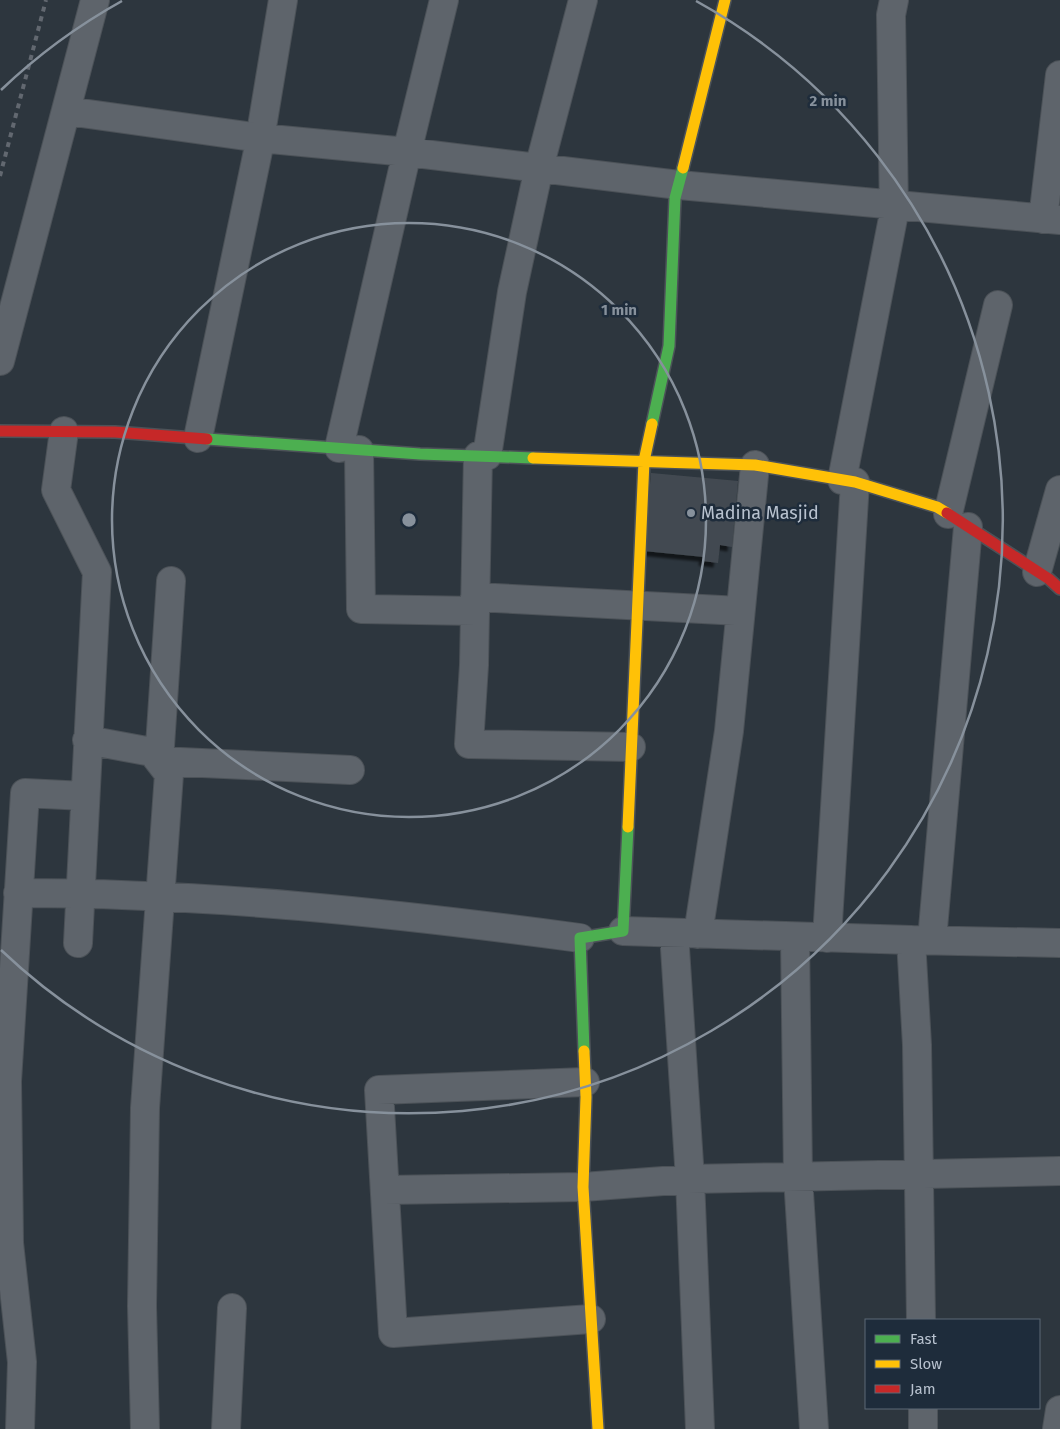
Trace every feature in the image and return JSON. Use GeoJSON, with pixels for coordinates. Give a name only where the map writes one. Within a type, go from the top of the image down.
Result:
{"type":"FeatureCollection","features":[{"type":"Feature","properties":{"kind":"street"},"geometry":{"type":"LineString","coordinates":[[0,361],[95,0]]}},
{"type":"Feature","properties":{"kind":"street"},"geometry":{"type":"LineString","coordinates":[[198,438],[260,138],[283,0]]}},
{"type":"Feature","properties":{"kind":"street"},"geometry":{"type":"LineString","coordinates":[[444,0],[407,152],[349,449],[361,609],[475,604],[638,604],[740,612]]}},
{"type":"Feature","properties":{"kind":"street"},"geometry":{"type":"LineString","coordinates":[[583,0],[539,168],[512,292],[483,456],[470,744],[631,747]]}},
{"type":"Feature","properties":{"kind":"street"},"geometry":{"type":"LineString","coordinates":[[623,931],[644,461],[669,346],[675,198],[725,0]]}},
{"type":"Feature","properties":{"kind":"street"},"geometry":{"type":"LineString","coordinates":[[827,938],[848,481],[894,206],[892,14],[894,0]]}},
{"type":"Feature","properties":{"kind":"street"},"geometry":{"type":"LineString","coordinates":[[67,111],[260,138],[407,152],[679,185],[1052,219],[1060,75]]}},
{"type":"Feature","properties":{"kind":"street"},"geometry":{"type":"LineString","coordinates":[[921,1319],[917,1045],[921,940],[958,520],[998,304]]}},
{"type":"Feature","properties":{"kind":"street"},"geometry":{"type":"LineString","coordinates":[[0,431],[64,431],[483,456],[754,465],[848,481],[937,507],[1060,589]]}},
{"type":"Feature","properties":{"kind":"street"},"geometry":{"type":"LineString","coordinates":[[64,431],[56,490],[97,572],[78,943]]}},
{"type":"Feature","properties":{"kind":"street"},"geometry":{"type":"LineString","coordinates":[[700,1429],[690,1179],[686,933],[729,731],[754,465]]}},
{"type":"Feature","properties":{"kind":"street"},"geometry":{"type":"LineString","coordinates":[[1037,572],[1060,490]]}},
{"type":"Feature","properties":{"kind":"street"},"geometry":{"type":"LineString","coordinates":[[159,761],[171,581]]}},
{"type":"Feature","properties":{"kind":"street"},"geometry":{"type":"LineString","coordinates":[[88,740],[152,752],[169,774],[145,1108],[142,1306],[145,1429]]}},
{"type":"Feature","properties":{"kind":"street"},"geometry":{"type":"LineString","coordinates":[[159,761],[350,770]]}},
{"type":"Feature","properties":{"kind":"street"},"geometry":{"type":"LineString","coordinates":[[20,1429],[22,1362],[10,1243],[7,1081],[25,793],[85,796]]}},
{"type":"Feature","properties":{"kind":"street"},"geometry":{"type":"LineString","coordinates":[[18,892],[160,896],[402,914],[580,938],[623,931],[1060,943]]}},
{"type":"Feature","properties":{"kind":"street"},"geometry":{"type":"LineString","coordinates":[[795,936],[798,1177],[814,1429]]}},
{"type":"Feature","properties":{"kind":"street"},"geometry":{"type":"LineString","coordinates":[[580,938],[585,1082],[583,1187],[598,1429]]}},
{"type":"Feature","properties":{"kind":"street"},"geometry":{"type":"LineString","coordinates":[[585,1082],[379,1090],[393,1333],[591,1319]]}},
{"type":"Feature","properties":{"kind":"street"},"geometry":{"type":"LineString","coordinates":[[385,1190],[583,1187],[690,1179],[919,1175],[1060,1170]]}},
{"type":"Feature","properties":{"kind":"street"},"geometry":{"type":"LineString","coordinates":[[226,1429],[232,1308]]}},
{"type":"Feature","properties":{"kind":"street"},"geometry":{"type":"LineString","coordinates":[[923,1409],[923,1429]]}},
{"type":"Feature","properties":{"kind":"street"},"geometry":{"type":"LineString","coordinates":[[1057,1429],[1060,1410]]}},
{"type":"Feature","properties":{"kind":"building","name":"Madina Masjid"},"geometry":{"type":"Polygon","coordinates":[[[651,473],[738,481],[732,547],[720,545],[718,563],[703,561],[704,557],[644,551],[651,473]]]}},
{"type":"Feature","properties":{"kind":"railway"},"geometry":{"type":"LineString","coordinates":[[0,176],[46,0]]}},
{"type":"Feature","properties":{"kind":"traffic: fast"},"geometry":{"type":"LineString","coordinates":[[652,424],[669,346],[675,198],[683,168]]}},
{"type":"Feature","properties":{"kind":"traffic: fast"},"geometry":{"type":"LineString","coordinates":[[207,439],[420,454],[533,458]]}},
{"type":"Feature","properties":{"kind":"traffic: fast"},"geometry":{"type":"LineString","coordinates":[[584,1051],[580,938],[623,931],[628,827]]}},
{"type":"Feature","properties":{"kind":"traffic: slow"},"geometry":{"type":"LineString","coordinates":[[683,168],[725,0]]}},
{"type":"Feature","properties":{"kind":"traffic: slow"},"geometry":{"type":"LineString","coordinates":[[628,827],[644,461],[652,424]]}},
{"type":"Feature","properties":{"kind":"traffic: slow"},"geometry":{"type":"LineString","coordinates":[[533,458],[755,465],[855,482],[937,507],[947,513]]}},
{"type":"Feature","properties":{"kind":"traffic: slow"},"geometry":{"type":"LineString","coordinates":[[584,1051],[586,1097],[583,1187],[598,1429]]}},
{"type":"Feature","properties":{"kind":"traffic: jam"},"geometry":{"type":"LineString","coordinates":[[0,431],[115,432],[207,439]]}},
{"type":"Feature","properties":{"kind":"traffic: jam"},"geometry":{"type":"LineString","coordinates":[[947,513],[1049,579],[1060,589]]}},
{"type":"Feature","properties":{"kind":"place","name":"Madina Masjid"},"geometry":{"type":"Point","coordinates":[691,513]}}]}
